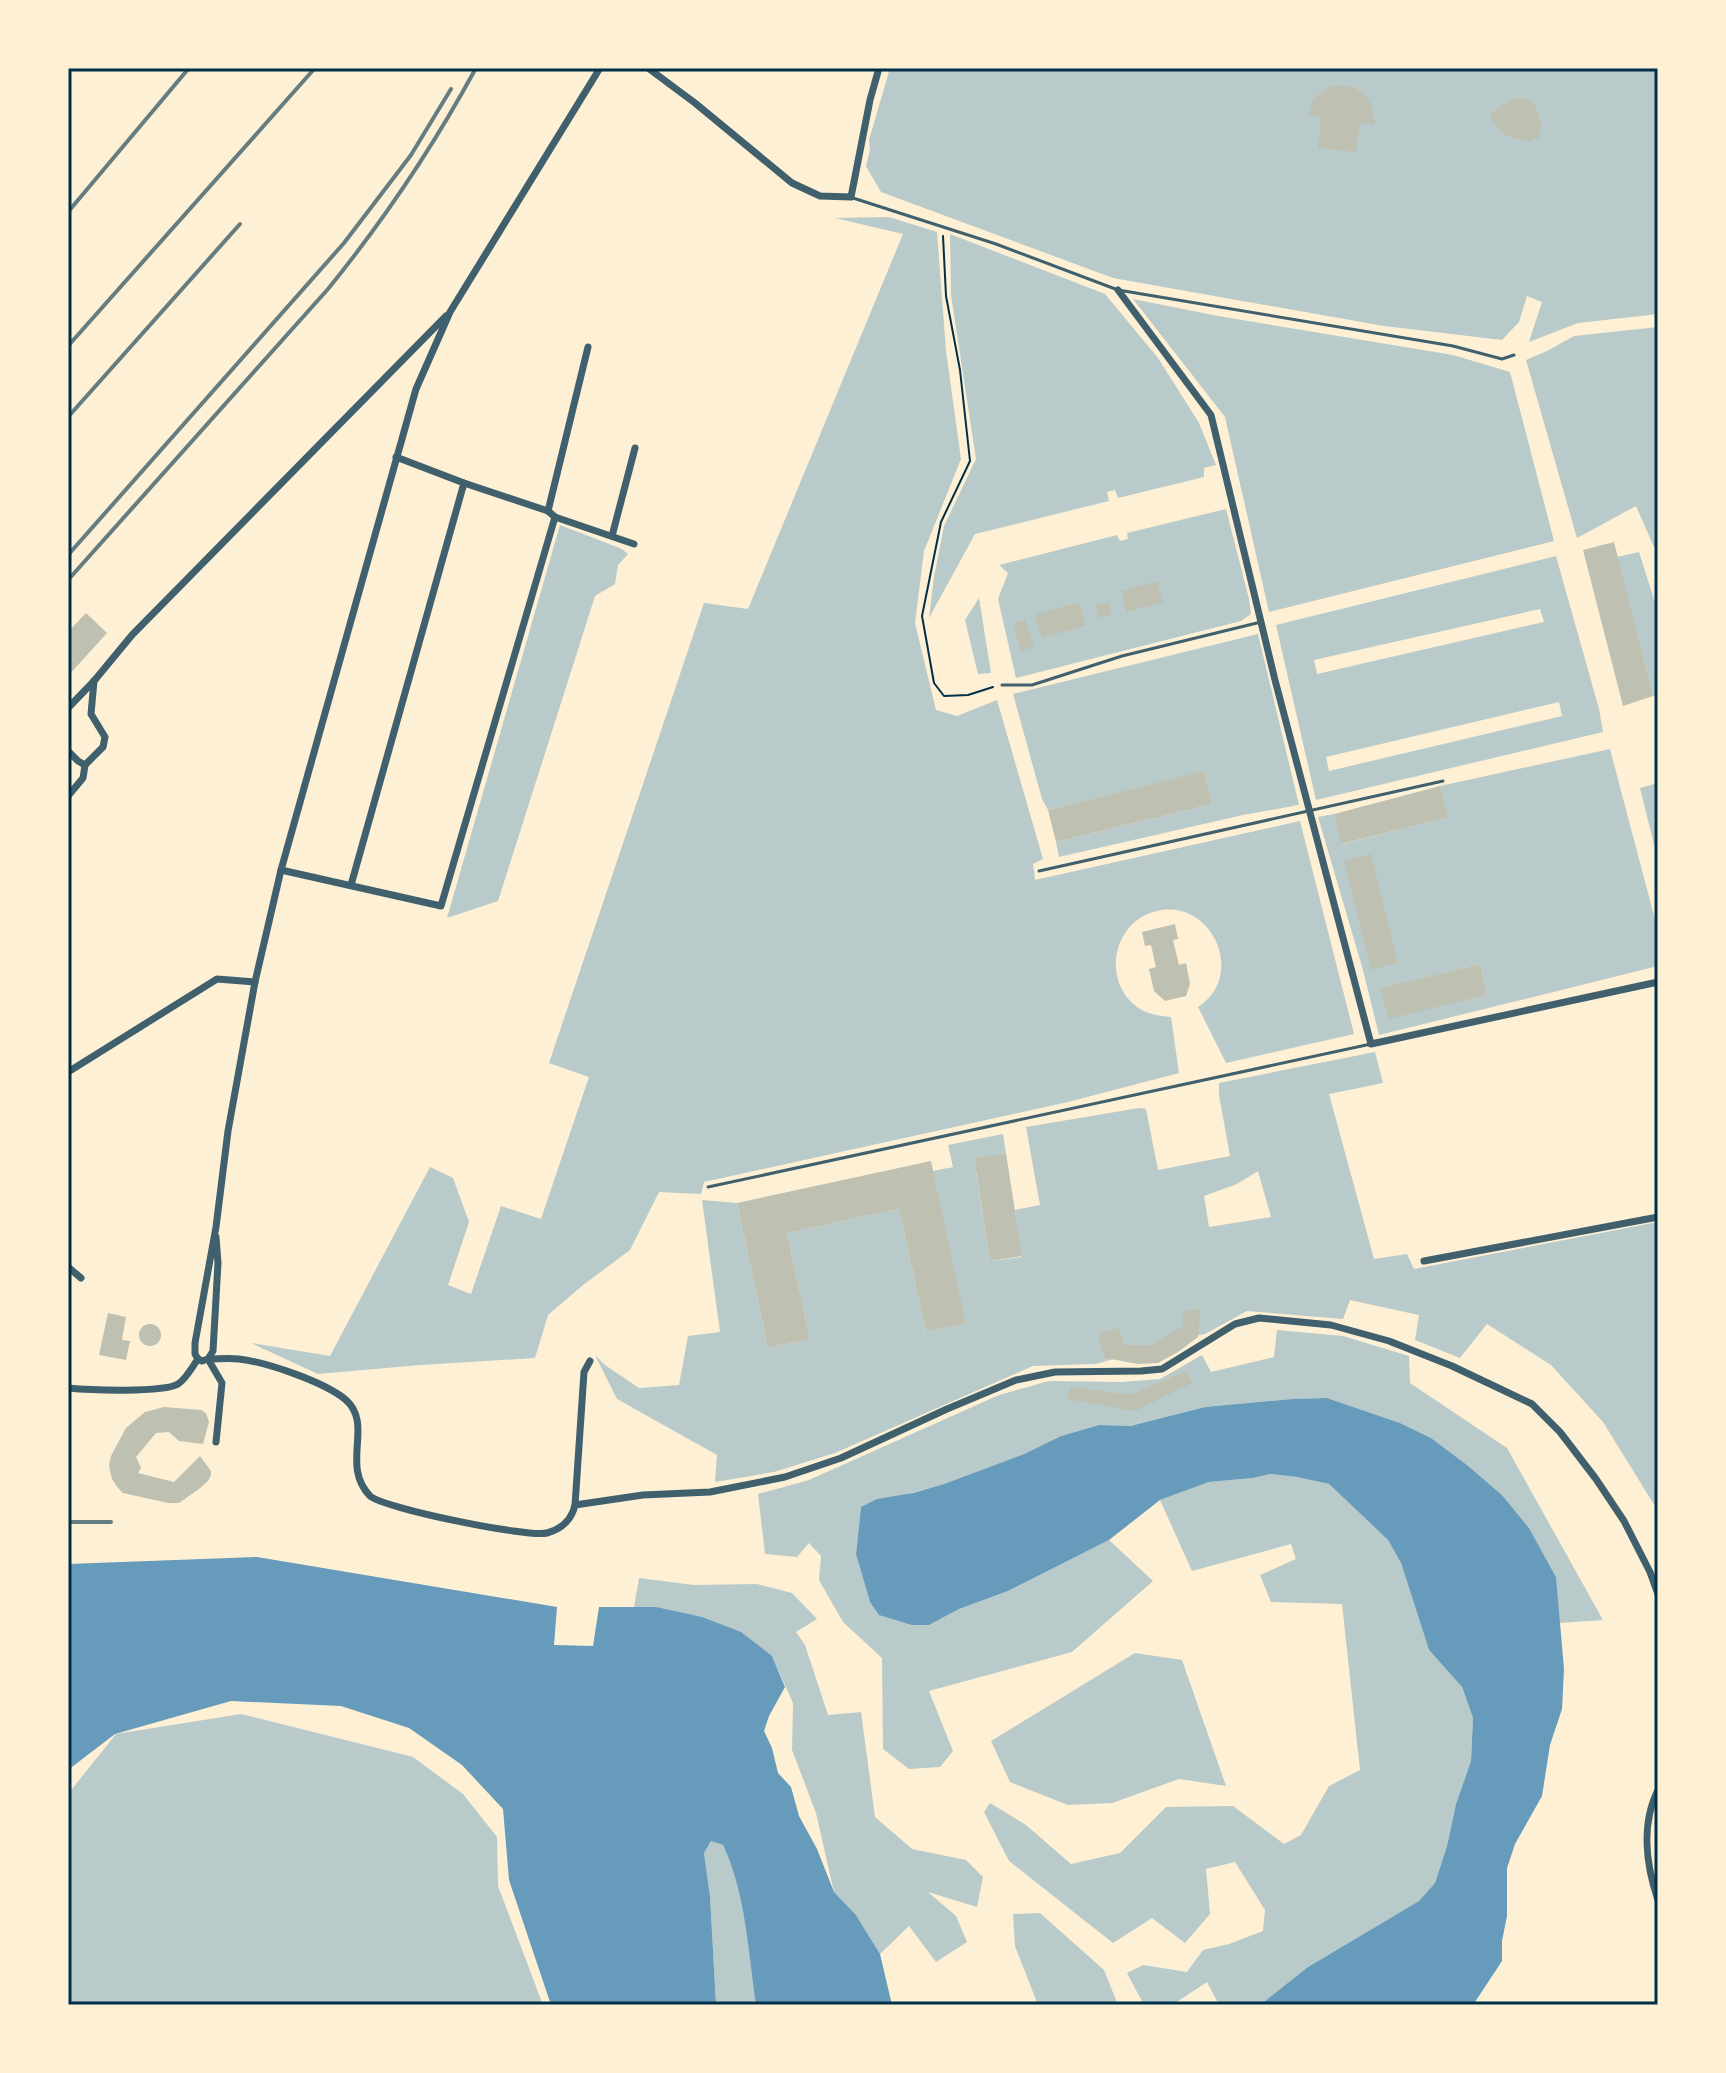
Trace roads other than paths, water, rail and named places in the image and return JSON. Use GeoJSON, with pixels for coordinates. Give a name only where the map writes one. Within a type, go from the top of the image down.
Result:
{"type":"FeatureCollection","features":[{"type":"Feature","properties":{"kind":"street"},"geometry":{"type":"LineString","coordinates":[[590,1361],[584,1372],[574,1513],[565,1525],[542,1534],[508,1530],[374,1499],[359,1477],[355,1461],[359,1431],[355,1412],[347,1401],[319,1383],[264,1364],[239,1359],[202,1361],[195,1354],[195,1343],[255,982],[281,870],[416,389],[450,312],[600,68]]}},
{"type":"Feature","properties":{"kind":"street"},"geometry":{"type":"LineString","coordinates":[[648,68],[792,183],[820,196],[851,197],[879,68]]}},
{"type":"Feature","properties":{"kind":"street"},"geometry":{"type":"LineString","coordinates":[[1118,290],[1211,415],[1261,622],[1371,1044],[1658,982]]}},
{"type":"Feature","properties":{"kind":"street"},"geometry":{"type":"LineString","coordinates":[[68,708],[132,635],[450,312]]}},
{"type":"Feature","properties":{"kind":"street"},"geometry":{"type":"LineString","coordinates":[[281,870],[441,906],[552,514],[588,347]]}},
{"type":"Feature","properties":{"kind":"street"},"geometry":{"type":"LineString","coordinates":[[612,536],[635,448]]}},
{"type":"Feature","properties":{"kind":"street"},"geometry":{"type":"LineString","coordinates":[[396,457],[634,544]]}},
{"type":"Feature","properties":{"kind":"street"},"geometry":{"type":"LineString","coordinates":[[351,885],[464,483]]}},
{"type":"Feature","properties":{"kind":"street"},"geometry":{"type":"LineString","coordinates":[[68,796],[83,778],[85,765],[103,747],[105,737],[91,714],[94,681]]}},
{"type":"Feature","properties":{"kind":"street"},"geometry":{"type":"LineString","coordinates":[[68,751],[85,765]]}},
{"type":"Feature","properties":{"kind":"street"},"geometry":{"type":"LineString","coordinates":[[68,1072],[217,979],[255,982]]}},
{"type":"Feature","properties":{"kind":"street"},"geometry":{"type":"LineString","coordinates":[[1424,1261],[1658,1217]]}},
{"type":"Feature","properties":{"kind":"street"},"geometry":{"type":"LineString","coordinates":[[208,1359],[213,1351],[214,1338],[218,1263],[216,1227]]}},
{"type":"Feature","properties":{"kind":"street"},"geometry":{"type":"LineString","coordinates":[[68,1267],[81,1278]]}},
{"type":"Feature","properties":{"kind":"street"},"geometry":{"type":"LineString","coordinates":[[575,1505],[643,1495],[710,1492],[798,1474],[1016,1380],[1055,1372],[1162,1369],[1235,1324],[1259,1318],[1331,1325],[1389,1341],[1452,1366],[1532,1404],[1560,1432],[1624,1521],[1658,1594]]}},
{"type":"Feature","properties":{"kind":"street"},"geometry":{"type":"LineString","coordinates":[[68,1388],[168,1388],[179,1384],[198,1359]]}},
{"type":"Feature","properties":{"kind":"street"},"geometry":{"type":"LineString","coordinates":[[208,1359],[222,1383],[216,1442]]}},
{"type":"Feature","properties":{"kind":"street"},"geometry":{"type":"LineString","coordinates":[[1658,1790],[1650,1810],[1647,1838],[1658,1900]]}},
{"type":"Feature","properties":{"kind":"lane"},"geometry":{"type":"LineString","coordinates":[[851,197],[996,244],[1118,290],[1453,346],[1502,359],[1514,355]]}},
{"type":"Feature","properties":{"kind":"lane"},"geometry":{"type":"LineString","coordinates":[[1002,685],[1032,685],[1122,656],[1261,622]]}},
{"type":"Feature","properties":{"kind":"lane"},"geometry":{"type":"LineString","coordinates":[[1039,871],[1443,781]]}},
{"type":"Feature","properties":{"kind":"lane"},"geometry":{"type":"LineString","coordinates":[[708,1187],[1371,1044]]}},
{"type":"Feature","properties":{"kind":"water"},"geometry":{"type":"Polygon","coordinates":[[[1327,1398],[1400,1423],[1431,1438],[1467,1465],[1502,1495],[1529,1528],[1556,1577],[1564,1669],[1562,1709],[1550,1745],[1542,1796],[1515,1844],[1507,1868],[1507,1916],[1502,1961],[1473,2005],[1260,2005],[1308,1967],[1419,1901],[1435,1883],[1471,1761],[1473,1718],[1462,1687],[1429,1650],[1401,1563],[1388,1540],[1329,1484],[1270,1474],[1209,1482],[1160,1500],[1109,1540],[1008,1591],[959,1609],[929,1625],[912,1625],[879,1615],[870,1602],[856,1554],[861,1507],[877,1499],[944,1484],[1024,1454],[1061,1436],[1099,1425],[1130,1426],[1205,1407],[1327,1398]]]}},
{"type":"Feature","properties":{"kind":"water"},"geometry":{"type":"Polygon","coordinates":[[[257,1557],[557,1607],[554,1645],[593,1646],[599,1607],[656,1607],[702,1617],[741,1632],[772,1656],[785,1687],[764,1731],[778,1773],[791,1787],[799,1816],[817,1849],[834,1892],[856,1915],[880,1954],[892,2005],[756,2005],[737,1883],[723,1845],[711,1841],[704,1853],[710,1896],[716,2005],[551,2005],[509,1880],[503,1809],[462,1765],[409,1728],[341,1706],[231,1701],[115,1734],[68,1770],[68,1564],[257,1557]]]}},
{"type":"Feature","properties":{"kind":"railway"},"geometry":{"type":"LineString","coordinates":[[68,212],[189,68]]}},
{"type":"Feature","properties":{"kind":"railway"},"geometry":{"type":"LineString","coordinates":[[68,346],[315,68]]}},
{"type":"Feature","properties":{"kind":"railway"},"geometry":{"type":"LineString","coordinates":[[68,580],[328,289],[407,182],[476,68]]}},
{"type":"Feature","properties":{"kind":"railway"},"geometry":{"type":"LineString","coordinates":[[68,555],[344,243],[411,155],[451,89]]}},
{"type":"Feature","properties":{"kind":"railway"},"geometry":{"type":"LineString","coordinates":[[68,417],[240,224]]}},
{"type":"Feature","properties":{"kind":"railway"},"geometry":{"type":"LineString","coordinates":[[68,1522],[111,1522]]}}]}
